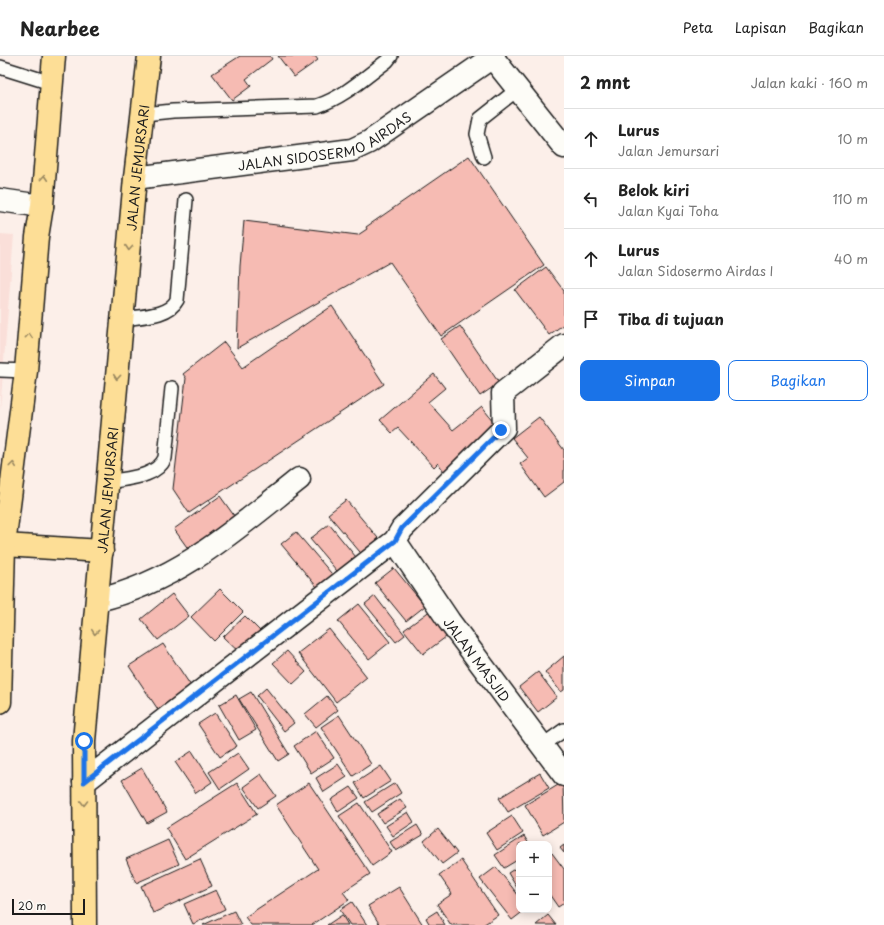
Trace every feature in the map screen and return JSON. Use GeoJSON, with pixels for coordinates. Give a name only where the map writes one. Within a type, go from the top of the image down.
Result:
{"type":"FeatureCollection","features":[{"type":"Feature","properties":{"kind":"main road"},"geometry":{"type":"LineString","coordinates":[[0,702],[4,545],[26,371],[42,206],[54,56]]}},
{"type":"Feature","properties":{"kind":"main road","name":"JALAN JEMURSARI"},"geometry":{"type":"LineString","coordinates":[[85,925],[84,741],[98,600],[135,178],[144,114],[149,56]]}},
{"type":"Feature","properties":{"kind":"main road"},"geometry":{"type":"LineString","coordinates":[[4,545],[102,551]]}},
{"type":"Feature","properties":{"kind":"street"},"geometry":{"type":"LineString","coordinates":[[493,57],[564,146]]}},
{"type":"Feature","properties":{"kind":"street","name":"JALAN SIDOSERMO AIRDAS"},"geometry":{"type":"LineString","coordinates":[[135,178],[352,150],[369,142],[493,57]]}},
{"type":"Feature","properties":{"kind":"street"},"geometry":{"type":"LineString","coordinates":[[0,200],[42,206]]}},
{"type":"Feature","properties":{"kind":"street"},"geometry":{"type":"LineString","coordinates":[[84,782],[395,541],[402,528],[504,428],[503,393],[564,345]]}},
{"type":"Feature","properties":{"kind":"street"},"geometry":{"type":"LineString","coordinates":[[98,600],[125,594],[190,562],[227,536],[299,479]]}},
{"type":"Feature","properties":{"kind":"street","name":"JALAN MASJID"},"geometry":{"type":"LineString","coordinates":[[395,541],[448,621],[543,745],[564,775]]}},
{"type":"Feature","properties":{"kind":"lane"},"geometry":{"type":"LineString","coordinates":[[144,114],[173,111],[317,106],[332,101],[344,94],[387,61],[391,56]]}},
{"type":"Feature","properties":{"kind":"lane"},"geometry":{"type":"LineString","coordinates":[[0,67],[51,83]]}},
{"type":"Feature","properties":{"kind":"lane"},"geometry":{"type":"LineString","coordinates":[[484,157],[477,134],[480,119],[518,89]]}},
{"type":"Feature","properties":{"kind":"lane"},"geometry":{"type":"LineString","coordinates":[[123,319],[165,311],[175,304],[179,294],[186,200]]}},
{"type":"Feature","properties":{"kind":"lane"},"geometry":{"type":"LineString","coordinates":[[0,370],[26,371]]}},
{"type":"Feature","properties":{"kind":"lane"},"geometry":{"type":"LineString","coordinates":[[108,482],[141,476],[157,470],[162,465],[166,458],[172,388]]}},
{"type":"Feature","properties":{"kind":"lane"},"geometry":{"type":"LineString","coordinates":[[543,745],[564,730]]}},
{"type":"Feature","properties":{"kind":"shaded area"},"geometry":{"type":"Polygon","coordinates":[[[0,234],[14,235],[0,410],[0,234]]]}},
{"type":"Feature","properties":{"kind":"building"},"geometry":{"type":"Polygon","coordinates":[[[240,56],[270,56],[272,59],[246,79],[251,86],[232,100],[212,74],[240,56]]]}},
{"type":"Feature","properties":{"kind":"building"},"geometry":{"type":"Polygon","coordinates":[[[278,56],[315,56],[318,60],[294,77],[278,56]]]}},
{"type":"Feature","properties":{"kind":"building"},"geometry":{"type":"Polygon","coordinates":[[[469,156],[544,265],[441,336],[390,262],[237,348],[240,266],[244,221],[358,235],[367,229],[366,227],[469,156]]]}},
{"type":"Feature","properties":{"kind":"building"},"geometry":{"type":"Polygon","coordinates":[[[546,267],[564,291],[564,324],[549,335],[515,290],[546,267]]]}},
{"type":"Feature","properties":{"kind":"building"},"geometry":{"type":"Polygon","coordinates":[[[332,306],[384,384],[189,513],[173,489],[186,378],[183,374],[224,342],[243,367],[332,306]]]}},
{"type":"Feature","properties":{"kind":"building"},"geometry":{"type":"Polygon","coordinates":[[[460,326],[499,383],[480,396],[441,339],[460,326]]]}},
{"type":"Feature","properties":{"kind":"building"},"geometry":{"type":"Polygon","coordinates":[[[434,374],[445,388],[428,402],[453,430],[482,407],[500,430],[446,474],[438,463],[434,467],[398,428],[392,433],[380,420],[434,374]]]}},
{"type":"Feature","properties":{"kind":"building"},"geometry":{"type":"Polygon","coordinates":[[[539,417],[564,450],[564,482],[544,497],[520,464],[528,458],[512,438],[539,417]]]}},
{"type":"Feature","properties":{"kind":"building"},"geometry":{"type":"Polygon","coordinates":[[[220,496],[240,524],[194,557],[174,529],[220,496]]]}},
{"type":"Feature","properties":{"kind":"building"},"geometry":{"type":"Polygon","coordinates":[[[346,500],[383,544],[365,558],[328,514],[346,500]]]}},
{"type":"Feature","properties":{"kind":"building"},"geometry":{"type":"Polygon","coordinates":[[[329,524],[360,562],[342,577],[310,539],[329,524]]]}},
{"type":"Feature","properties":{"kind":"building"},"geometry":{"type":"Polygon","coordinates":[[[296,532],[337,580],[322,593],[281,544],[296,532]]]}},
{"type":"Feature","properties":{"kind":"building"},"geometry":{"type":"Polygon","coordinates":[[[394,568],[425,606],[406,621],[375,583],[394,568]]]}},
{"type":"Feature","properties":{"kind":"building"},"geometry":{"type":"Polygon","coordinates":[[[220,589],[243,612],[214,641],[191,617],[220,589]]]}},
{"type":"Feature","properties":{"kind":"building"},"geometry":{"type":"Polygon","coordinates":[[[172,594],[189,616],[158,640],[141,619],[172,594]]]}},
{"type":"Feature","properties":{"kind":"building"},"geometry":{"type":"Polygon","coordinates":[[[375,596],[405,635],[396,642],[365,604],[375,596]]]}},
{"type":"Feature","properties":{"kind":"building"},"geometry":{"type":"Polygon","coordinates":[[[359,604],[390,642],[369,659],[338,621],[359,604]]]}},
{"type":"Feature","properties":{"kind":"building"},"geometry":{"type":"Polygon","coordinates":[[[431,610],[450,634],[423,654],[404,630],[431,610]]]}},
{"type":"Feature","properties":{"kind":"building"},"geometry":{"type":"Polygon","coordinates":[[[245,616],[266,637],[243,656],[223,637],[245,616]]]}},
{"type":"Feature","properties":{"kind":"building"},"geometry":{"type":"Polygon","coordinates":[[[329,629],[367,677],[336,702],[298,653],[329,629]]]}},
{"type":"Feature","properties":{"kind":"building"},"geometry":{"type":"Polygon","coordinates":[[[163,644],[195,692],[161,714],[129,666],[163,644]]]}},
{"type":"Feature","properties":{"kind":"building"},"geometry":{"type":"Polygon","coordinates":[[[287,651],[306,672],[293,684],[273,663],[287,651]]]}},
{"type":"Feature","properties":{"kind":"building"},"geometry":{"type":"Polygon","coordinates":[[[564,656],[564,690],[561,692],[545,672],[564,656]]]}},
{"type":"Feature","properties":{"kind":"building"},"geometry":{"type":"Polygon","coordinates":[[[538,672],[557,697],[538,712],[519,687],[538,672]]]}},
{"type":"Feature","properties":{"kind":"building"},"geometry":{"type":"Polygon","coordinates":[[[266,688],[294,723],[284,731],[257,696],[266,688]]]}},
{"type":"Feature","properties":{"kind":"building"},"geometry":{"type":"Polygon","coordinates":[[[251,692],[289,754],[278,761],[239,699],[251,692]]]}},
{"type":"Feature","properties":{"kind":"building"},"geometry":{"type":"Polygon","coordinates":[[[236,695],[256,730],[239,740],[219,705],[236,695]]]}},
{"type":"Feature","properties":{"kind":"building"},"geometry":{"type":"Polygon","coordinates":[[[327,696],[338,710],[316,727],[305,714],[327,696]]]}},
{"type":"Feature","properties":{"kind":"building"},"geometry":{"type":"Polygon","coordinates":[[[215,713],[237,746],[220,757],[198,724],[215,713]]]}},
{"type":"Feature","properties":{"kind":"building"},"geometry":{"type":"Polygon","coordinates":[[[339,715],[371,764],[353,776],[321,727],[339,715]]]}},
{"type":"Feature","properties":{"kind":"building"},"geometry":{"type":"Polygon","coordinates":[[[316,731],[334,758],[311,773],[294,746],[316,731]]]}},
{"type":"Feature","properties":{"kind":"building"},"geometry":{"type":"Polygon","coordinates":[[[192,751],[212,782],[196,793],[175,762],[192,751]]]}},
{"type":"Feature","properties":{"kind":"building"},"geometry":{"type":"Polygon","coordinates":[[[238,753],[249,769],[220,789],[209,772],[238,753]]]}},
{"type":"Feature","properties":{"kind":"building"},"geometry":{"type":"Polygon","coordinates":[[[338,764],[347,777],[324,792],[316,778],[338,764]]]}},
{"type":"Feature","properties":{"kind":"building"},"geometry":{"type":"Polygon","coordinates":[[[381,766],[391,781],[364,798],[355,783],[381,766]]]}},
{"type":"Feature","properties":{"kind":"building"},"geometry":{"type":"Polygon","coordinates":[[[142,768],[167,812],[147,823],[122,780],[142,768]]]}},
{"type":"Feature","properties":{"kind":"building"},"geometry":{"type":"Polygon","coordinates":[[[540,773],[549,788],[508,812],[499,798],[540,773]]]}},
{"type":"Feature","properties":{"kind":"building"},"geometry":{"type":"Polygon","coordinates":[[[261,774],[276,796],[258,808],[243,787],[261,774]]]}},
{"type":"Feature","properties":{"kind":"building"},"geometry":{"type":"Polygon","coordinates":[[[563,782],[564,822],[543,835],[525,805],[563,782]]]}},
{"type":"Feature","properties":{"kind":"building"},"geometry":{"type":"Polygon","coordinates":[[[237,783],[257,814],[185,859],[166,828],[237,783]]]}},
{"type":"Feature","properties":{"kind":"building"},"geometry":{"type":"Polygon","coordinates":[[[309,783],[370,874],[343,892],[349,900],[312,925],[251,925],[245,917],[318,869],[276,805],[309,783]]]}},
{"type":"Feature","properties":{"kind":"building"},"geometry":{"type":"Polygon","coordinates":[[[395,783],[401,793],[372,812],[365,802],[395,783]]]}},
{"type":"Feature","properties":{"kind":"building"},"geometry":{"type":"Polygon","coordinates":[[[351,787],[359,798],[338,812],[331,800],[351,787]]]}},
{"type":"Feature","properties":{"kind":"building"},"geometry":{"type":"Polygon","coordinates":[[[400,799],[407,808],[383,823],[377,814],[400,799]]]}},
{"type":"Feature","properties":{"kind":"building"},"geometry":{"type":"Polygon","coordinates":[[[359,803],[392,852],[372,866],[339,816],[359,803]]]}},
{"type":"Feature","properties":{"kind":"building"},"geometry":{"type":"Polygon","coordinates":[[[408,812],[414,822],[393,836],[386,826],[408,812]]]}},
{"type":"Feature","properties":{"kind":"building"},"geometry":{"type":"Polygon","coordinates":[[[512,816],[523,833],[497,850],[486,833],[512,816]]]}},
{"type":"Feature","properties":{"kind":"building"},"geometry":{"type":"Polygon","coordinates":[[[417,825],[423,835],[396,851],[390,842],[417,825]]]}},
{"type":"Feature","properties":{"kind":"building"},"geometry":{"type":"Polygon","coordinates":[[[438,829],[457,853],[442,864],[424,841],[438,829]]]}},
{"type":"Feature","properties":{"kind":"building"},"geometry":{"type":"Polygon","coordinates":[[[524,836],[527,841],[516,841],[524,836]]]}},
{"type":"Feature","properties":{"kind":"building"},"geometry":{"type":"Polygon","coordinates":[[[168,840],[179,864],[136,883],[126,859],[168,840]]]}},
{"type":"Feature","properties":{"kind":"building"},"geometry":{"type":"Polygon","coordinates":[[[516,841],[516,861],[504,868],[495,855],[516,841]]]}},
{"type":"Feature","properties":{"kind":"building"},"geometry":{"type":"Polygon","coordinates":[[[564,845],[564,853],[560,848],[564,845]]]}},
{"type":"Feature","properties":{"kind":"building"},"geometry":{"type":"Polygon","coordinates":[[[552,853],[564,869],[564,903],[558,907],[552,898],[552,853]]]}},
{"type":"Feature","properties":{"kind":"building"},"geometry":{"type":"Polygon","coordinates":[[[200,859],[212,886],[153,913],[141,886],[200,859]]]}},
{"type":"Feature","properties":{"kind":"building"},"geometry":{"type":"Polygon","coordinates":[[[461,860],[498,915],[483,925],[451,925],[437,904],[452,894],[439,875],[461,860]]]}},
{"type":"Feature","properties":{"kind":"building"},"geometry":{"type":"Polygon","coordinates":[[[496,867],[516,892],[516,913],[521,913],[512,920],[480,879],[496,867]]]}},
{"type":"Feature","properties":{"kind":"building"},"geometry":{"type":"Polygon","coordinates":[[[516,868],[516,886],[508,873],[516,868]]]}},
{"type":"Feature","properties":{"kind":"building"},"geometry":{"type":"Polygon","coordinates":[[[399,887],[423,925],[380,925],[368,906],[399,887]]]}},
{"type":"Feature","properties":{"kind":"building"},"geometry":{"type":"Polygon","coordinates":[[[216,890],[225,909],[193,924],[184,904],[216,890]]]}},
{"type":"Feature","properties":{"kind":"building"},"geometry":{"type":"Polygon","coordinates":[[[352,902],[367,925],[350,925],[340,910],[352,902]]]}},
{"type":"Feature","properties":{"kind":"building"},"geometry":{"type":"Polygon","coordinates":[[[234,911],[241,925],[203,925],[234,911]]]}},
{"type":"Feature","properties":{"kind":"building"},"geometry":{"type":"Polygon","coordinates":[[[437,911],[445,925],[430,925],[426,918],[437,911]]]}},
{"type":"Feature","properties":{"kind":"building"},"geometry":{"type":"Polygon","coordinates":[[[342,915],[348,925],[327,925],[342,915]]]}},
{"type":"Feature","properties":{"kind":"building"},"geometry":{"type":"Polygon","coordinates":[[[548,915],[556,925],[536,925],[548,915]]]}},
{"type":"Feature","properties":{"kind":"route"},"geometry":{"type":"LineString","coordinates":[[84,741],[84,782],[395,541],[402,528],[501,430]]}}]}
